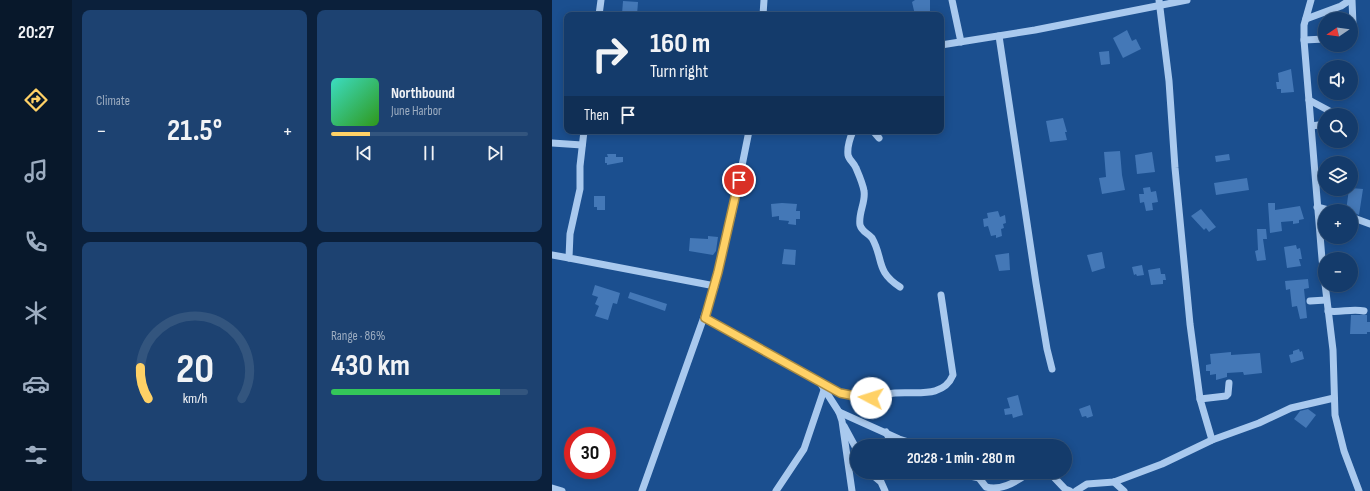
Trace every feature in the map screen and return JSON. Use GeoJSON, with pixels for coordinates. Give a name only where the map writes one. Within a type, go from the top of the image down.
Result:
{"type":"FeatureCollection","features":[{"type":"Feature","properties":{"kind":"street"},"geometry":{"type":"LineString","coordinates":[[599,12],[601,0]]}},
{"type":"Feature","properties":{"kind":"street"},"geometry":{"type":"LineString","coordinates":[[762,12],[764,0]]}},
{"type":"Feature","properties":{"kind":"street"},"geometry":{"type":"LineString","coordinates":[[952,0],[961,42]]}},
{"type":"Feature","properties":{"kind":"street"},"geometry":{"type":"LineString","coordinates":[[944,45],[999,36],[1159,3],[1187,0]]}},
{"type":"Feature","properties":{"kind":"street"},"geometry":{"type":"LineString","coordinates":[[1310,0],[1304,40],[1312,126],[1317,207],[1326,300],[1333,350],[1334,398],[1340,436],[1359,491]]}},
{"type":"Feature","properties":{"kind":"street"},"geometry":{"type":"LineString","coordinates":[[1306,19],[1341,6],[1351,0],[1352,12]]}},
{"type":"Feature","properties":{"kind":"street"},"geometry":{"type":"LineString","coordinates":[[1159,3],[1169,81],[1175,168],[1190,324],[1200,399],[1212,440]]}},
{"type":"Feature","properties":{"kind":"street"},"geometry":{"type":"LineString","coordinates":[[999,36],[1045,342],[1052,369]]}},
{"type":"Feature","properties":{"kind":"street"},"geometry":{"type":"LineString","coordinates":[[1304,40],[1318,39]]}},
{"type":"Feature","properties":{"kind":"street"},"geometry":{"type":"LineString","coordinates":[[1309,100],[1324,108]]}},
{"type":"Feature","properties":{"kind":"street"},"geometry":{"type":"LineString","coordinates":[[1312,126],[1318,125]]}},
{"type":"Feature","properties":{"kind":"street"},"geometry":{"type":"LineString","coordinates":[[569,258],[570,234],[580,189],[584,134]]}},
{"type":"Feature","properties":{"kind":"street"},"geometry":{"type":"LineString","coordinates":[[642,491],[705,318],[715,286],[732,216],[748,134]]}},
{"type":"Feature","properties":{"kind":"street"},"geometry":{"type":"LineString","coordinates":[[852,134],[848,144],[848,155],[857,170],[864,193],[860,225],[862,230],[871,236],[876,247],[882,270],[892,282],[900,287]]}},
{"type":"Feature","properties":{"kind":"street"},"geometry":{"type":"LineString","coordinates":[[875,134],[878,138]]}},
{"type":"Feature","properties":{"kind":"street"},"geometry":{"type":"LineString","coordinates":[[552,143],[582,145]]}},
{"type":"Feature","properties":{"kind":"street"},"geometry":{"type":"LineString","coordinates":[[1358,219],[1370,224]]}},
{"type":"Feature","properties":{"kind":"street"},"geometry":{"type":"LineString","coordinates":[[552,255],[715,286]]}},
{"type":"Feature","properties":{"kind":"street"},"geometry":{"type":"LineString","coordinates":[[705,318],[847,395],[865,398],[899,393],[922,394],[942,388],[951,381],[953,375],[941,294]]}},
{"type":"Feature","properties":{"kind":"street"},"geometry":{"type":"LineString","coordinates":[[1310,301],[1326,300]]}},
{"type":"Feature","properties":{"kind":"street"},"geometry":{"type":"LineString","coordinates":[[1328,311],[1340,312],[1353,309],[1364,311]]}},
{"type":"Feature","properties":{"kind":"street"},"geometry":{"type":"LineString","coordinates":[[819,381],[825,387],[839,412],[851,439]]}},
{"type":"Feature","properties":{"kind":"street"},"geometry":{"type":"LineString","coordinates":[[1200,399],[1226,396],[1229,383]]}},
{"type":"Feature","properties":{"kind":"street"},"geometry":{"type":"LineString","coordinates":[[776,491],[804,449],[825,387]]}},
{"type":"Feature","properties":{"kind":"street"},"geometry":{"type":"LineString","coordinates":[[1076,491],[1087,484],[1114,482],[1162,464],[1212,440],[1296,406],[1334,398]]}},
{"type":"Feature","properties":{"kind":"street"},"geometry":{"type":"LineString","coordinates":[[839,412],[904,439]]}},
{"type":"Feature","properties":{"kind":"street"},"geometry":{"type":"LineString","coordinates":[[842,421],[852,491]]}},
{"type":"Feature","properties":{"kind":"street"},"geometry":{"type":"LineString","coordinates":[[886,432],[890,439]]}},
{"type":"Feature","properties":{"kind":"street"},"geometry":{"type":"LineString","coordinates":[[877,479],[881,482],[885,491]]}},
{"type":"Feature","properties":{"kind":"street"},"geometry":{"type":"LineString","coordinates":[[980,479],[986,488],[996,490],[1011,486],[1020,479]]}},
{"type":"Feature","properties":{"kind":"street"},"geometry":{"type":"LineString","coordinates":[[1056,479],[1065,489],[1070,491]]}},
{"type":"Feature","properties":{"kind":"street"},"geometry":{"type":"LineString","coordinates":[[1114,482],[1124,491]]}},
{"type":"Feature","properties":{"kind":"street"},"geometry":{"type":"LineString","coordinates":[[552,488],[562,491]]}},
{"type":"Feature","properties":{"kind":"building"},"geometry":{"type":"Polygon","coordinates":[[[915,0],[930,0],[930,12],[914,12],[912,2],[915,0]]]}},
{"type":"Feature","properties":{"kind":"building"},"geometry":{"type":"Polygon","coordinates":[[[623,1],[638,2],[637,12],[622,12],[623,1]]]}},
{"type":"Feature","properties":{"kind":"building"},"geometry":{"type":"Polygon","coordinates":[[[1127,30],[1132,41],[1136,39],[1141,49],[1123,58],[1113,38],[1127,30]]]}},
{"type":"Feature","properties":{"kind":"building"},"geometry":{"type":"Polygon","coordinates":[[[1109,51],[1110,64],[1101,65],[1099,52],[1109,51]]]}},
{"type":"Feature","properties":{"kind":"building"},"geometry":{"type":"Polygon","coordinates":[[[1291,69],[1294,92],[1281,93],[1281,89],[1277,89],[1276,82],[1279,82],[1278,73],[1291,69]]]}},
{"type":"Feature","properties":{"kind":"building"},"geometry":{"type":"Polygon","coordinates":[[[1063,118],[1067,132],[1065,132],[1067,140],[1050,142],[1046,121],[1063,118]]]}},
{"type":"Feature","properties":{"kind":"building"},"geometry":{"type":"Polygon","coordinates":[[[1120,151],[1125,190],[1102,194],[1099,178],[1106,177],[1104,152],[1120,151]]]}},
{"type":"Feature","properties":{"kind":"building"},"geometry":{"type":"Polygon","coordinates":[[[1152,152],[1155,172],[1137,174],[1135,155],[1152,152]]]}},
{"type":"Feature","properties":{"kind":"building"},"geometry":{"type":"Polygon","coordinates":[[[607,154],[616,154],[616,157],[623,157],[623,162],[607,165],[607,163],[605,163],[605,157],[608,157],[607,154]]]}},
{"type":"Feature","properties":{"kind":"building"},"geometry":{"type":"Polygon","coordinates":[[[1229,154],[1230,160],[1216,162],[1215,156],[1229,154]]]}},
{"type":"Feature","properties":{"kind":"building"},"geometry":{"type":"Polygon","coordinates":[[[1247,178],[1249,190],[1216,195],[1214,183],[1247,178]]]}},
{"type":"Feature","properties":{"kind":"building"},"geometry":{"type":"Polygon","coordinates":[[[1150,187],[1151,192],[1156,191],[1158,202],[1152,203],[1153,210],[1146,211],[1144,202],[1140,203],[1139,194],[1144,194],[1143,188],[1150,187]]]}},
{"type":"Feature","properties":{"kind":"building"},"geometry":{"type":"Polygon","coordinates":[[[1358,189],[1363,189],[1359,215],[1358,204],[1347,204],[1348,196],[1358,196],[1358,189]]]}},
{"type":"Feature","properties":{"kind":"building"},"geometry":{"type":"Polygon","coordinates":[[[594,196],[605,196],[605,210],[597,210],[597,207],[594,207],[594,196]]]}},
{"type":"Feature","properties":{"kind":"building"},"geometry":{"type":"Polygon","coordinates":[[[1268,203],[1275,203],[1275,210],[1300,206],[1304,219],[1299,220],[1299,223],[1293,224],[1293,221],[1281,222],[1282,231],[1270,233],[1268,203]]]}},
{"type":"Feature","properties":{"kind":"building"},"geometry":{"type":"Polygon","coordinates":[[[771,204],[797,204],[796,211],[800,211],[800,219],[796,219],[796,225],[788,224],[789,221],[779,220],[779,216],[772,217],[771,204]]]}},
{"type":"Feature","properties":{"kind":"building"},"geometry":{"type":"Polygon","coordinates":[[[1201,209],[1216,227],[1209,232],[1206,228],[1204,230],[1191,216],[1201,209]]]}},
{"type":"Feature","properties":{"kind":"building"},"geometry":{"type":"Polygon","coordinates":[[[998,211],[1000,217],[1005,215],[1006,223],[1003,224],[1004,228],[1001,229],[1002,236],[996,238],[996,235],[991,236],[988,226],[984,227],[983,219],[988,218],[987,213],[998,211]]]}},
{"type":"Feature","properties":{"kind":"building"},"geometry":{"type":"Polygon","coordinates":[[[1257,229],[1266,229],[1267,239],[1263,239],[1266,260],[1257,261],[1255,251],[1258,250],[1257,229]]]}},
{"type":"Feature","properties":{"kind":"building"},"geometry":{"type":"Polygon","coordinates":[[[708,236],[718,237],[716,251],[713,255],[689,251],[690,238],[708,239],[708,236]]]}},
{"type":"Feature","properties":{"kind":"building"},"geometry":{"type":"Polygon","coordinates":[[[1296,245],[1297,249],[1300,248],[1302,259],[1299,259],[1301,266],[1287,268],[1284,247],[1296,245]]]}},
{"type":"Feature","properties":{"kind":"building"},"geometry":{"type":"Polygon","coordinates":[[[784,249],[796,250],[795,265],[782,264],[784,249]]]}},
{"type":"Feature","properties":{"kind":"building"},"geometry":{"type":"Polygon","coordinates":[[[1102,252],[1105,268],[1092,272],[1087,255],[1102,252]]]}},
{"type":"Feature","properties":{"kind":"building"},"geometry":{"type":"Polygon","coordinates":[[[1009,253],[1010,270],[999,271],[995,255],[1009,253]]]}},
{"type":"Feature","properties":{"kind":"building"},"geometry":{"type":"Polygon","coordinates":[[[1142,265],[1144,275],[1134,275],[1132,267],[1142,265]]]}},
{"type":"Feature","properties":{"kind":"building"},"geometry":{"type":"Polygon","coordinates":[[[1160,268],[1161,274],[1165,274],[1166,280],[1163,280],[1163,284],[1151,285],[1148,270],[1160,268]]]}},
{"type":"Feature","properties":{"kind":"building"},"geometry":{"type":"Polygon","coordinates":[[[1308,279],[1309,288],[1304,289],[1307,318],[1300,319],[1297,306],[1292,307],[1290,289],[1286,290],[1285,281],[1308,279]]]}},
{"type":"Feature","properties":{"kind":"building"},"geometry":{"type":"Polygon","coordinates":[[[595,285],[620,293],[617,304],[613,303],[608,320],[595,316],[599,306],[595,304],[598,297],[592,295],[595,285]]]}},
{"type":"Feature","properties":{"kind":"building"},"geometry":{"type":"Polygon","coordinates":[[[630,292],[667,304],[665,311],[628,298],[630,292]]]}},
{"type":"Feature","properties":{"kind":"building"},"geometry":{"type":"Polygon","coordinates":[[[1351,315],[1367,315],[1367,322],[1370,322],[1370,332],[1367,332],[1367,334],[1350,334],[1351,315]]]}},
{"type":"Feature","properties":{"kind":"building"},"geometry":{"type":"Polygon","coordinates":[[[1299,349],[1300,352],[1302,351],[1304,359],[1291,363],[1289,355],[1293,354],[1293,351],[1299,349]]]}},
{"type":"Feature","properties":{"kind":"building"},"geometry":{"type":"Polygon","coordinates":[[[1231,352],[1231,355],[1260,353],[1262,373],[1244,375],[1243,372],[1227,373],[1227,377],[1216,380],[1216,374],[1210,375],[1210,371],[1206,371],[1206,365],[1211,364],[1210,354],[1231,352]]]}},
{"type":"Feature","properties":{"kind":"building"},"geometry":{"type":"Polygon","coordinates":[[[1018,395],[1023,415],[1013,418],[1012,414],[1005,415],[1004,409],[1010,408],[1007,398],[1018,395]]]}},
{"type":"Feature","properties":{"kind":"building"},"geometry":{"type":"Polygon","coordinates":[[[1090,405],[1093,416],[1087,418],[1086,416],[1082,417],[1079,409],[1090,405]]]}},
{"type":"Feature","properties":{"kind":"building"},"geometry":{"type":"Polygon","coordinates":[[[1308,409],[1316,415],[1306,428],[1294,419],[1300,411],[1308,409]]]}},
{"type":"Feature","properties":{"kind":"route"},"geometry":{"type":"LineString","coordinates":[[739,180],[715,286],[705,318],[840,393],[871,398]]}}]}
